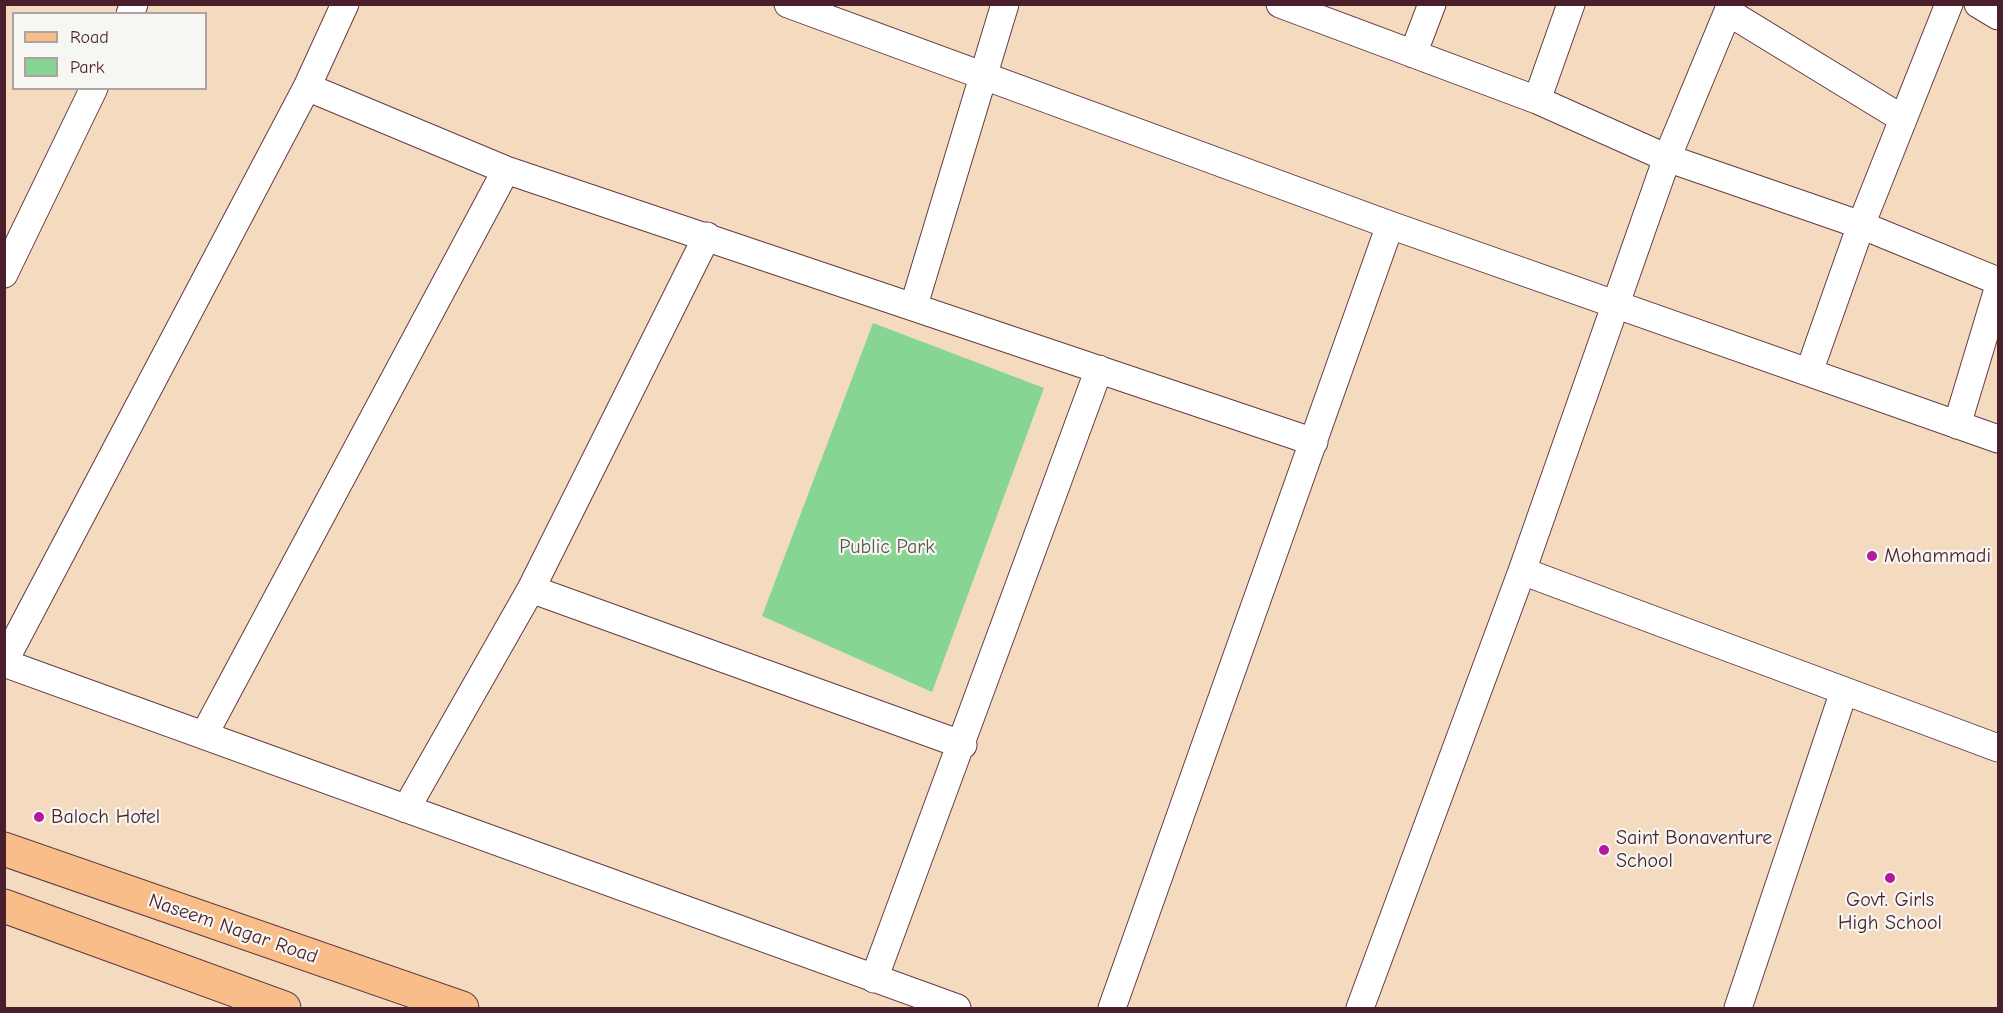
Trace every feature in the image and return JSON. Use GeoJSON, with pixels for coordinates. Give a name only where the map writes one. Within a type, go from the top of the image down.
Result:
{"type":"FeatureCollection","features":[{"type":"Feature","properties":{"kind":"main road","name":"Naseem Nagar Road"},"geometry":{"type":"LineString","coordinates":[[4,849],[462,1008]]}},
{"type":"Feature","properties":{"kind":"main road"},"geometry":{"type":"LineString","coordinates":[[4,906],[284,1008]]}},
{"type":"Feature","properties":{"kind":"street"},"geometry":{"type":"LineString","coordinates":[[345,4],[307,87],[4,662],[957,1008]]}},
{"type":"Feature","properties":{"kind":"street"},"geometry":{"type":"LineString","coordinates":[[788,4],[1390,225],[1998,439]]}},
{"type":"Feature","properties":{"kind":"street"},"geometry":{"type":"LineString","coordinates":[[914,305],[1005,4]]}},
{"type":"Feature","properties":{"kind":"street"},"geometry":{"type":"LineString","coordinates":[[1413,54],[1432,4]]}},
{"type":"Feature","properties":{"kind":"street"},"geometry":{"type":"LineString","coordinates":[[1537,100],[1571,4]]}},
{"type":"Feature","properties":{"kind":"street"},"geometry":{"type":"LineString","coordinates":[[1809,372],[1861,225],[1949,4]]}},
{"type":"Feature","properties":{"kind":"street"},"geometry":{"type":"LineString","coordinates":[[1978,4],[1998,16]]}},
{"type":"Feature","properties":{"kind":"street"},"geometry":{"type":"LineString","coordinates":[[1283,5],[1537,100],[1667,158],[1861,225],[1998,281]]}},
{"type":"Feature","properties":{"kind":"street"},"geometry":{"type":"LineString","coordinates":[[1359,1008],[1522,571],[1667,158],[1729,8],[1903,119]]}},
{"type":"Feature","properties":{"kind":"street"},"geometry":{"type":"LineString","coordinates":[[307,87],[506,170],[914,305],[1314,442]]}},
{"type":"Feature","properties":{"kind":"street"},"geometry":{"type":"LineString","coordinates":[[4,274],[93,90]]}},
{"type":"Feature","properties":{"kind":"street"},"geometry":{"type":"LineString","coordinates":[[204,735],[506,170]]}},
{"type":"Feature","properties":{"kind":"street"},"geometry":{"type":"LineString","coordinates":[[1112,1008],[1390,225]]}},
{"type":"Feature","properties":{"kind":"street"},"geometry":{"type":"LineString","coordinates":[[406,809],[531,589],[707,236]]}},
{"type":"Feature","properties":{"kind":"street"},"geometry":{"type":"LineString","coordinates":[[1957,425],[1998,289]]}},
{"type":"Feature","properties":{"kind":"street"},"geometry":{"type":"LineString","coordinates":[[874,979],[963,745],[1099,369]]}},
{"type":"Feature","properties":{"kind":"street"},"geometry":{"type":"LineString","coordinates":[[1522,571],[1998,748]]}},
{"type":"Feature","properties":{"kind":"street"},"geometry":{"type":"LineString","coordinates":[[531,589],[963,745]]}},
{"type":"Feature","properties":{"kind":"street"},"geometry":{"type":"LineString","coordinates":[[1738,1008],[1844,691]]}},
{"type":"Feature","properties":{"kind":"green space","name":"Public Park"},"geometry":{"type":"Polygon","coordinates":[[[873,323],[1044,388],[932,692],[762,616],[873,323]]]}},
{"type":"Feature","properties":{"kind":"place","name":"Mohammadi"},"geometry":{"type":"Point","coordinates":[1872,556]}},
{"type":"Feature","properties":{"kind":"place","name":"Baloch Hotel"},"geometry":{"type":"Point","coordinates":[39,817]}},
{"type":"Feature","properties":{"kind":"place","name":"Saint Bonaventure School"},"geometry":{"type":"Point","coordinates":[1604,850]}},
{"type":"Feature","properties":{"kind":"place","name":"Govt. Girls High School"},"geometry":{"type":"Point","coordinates":[1890,878]}}]}
